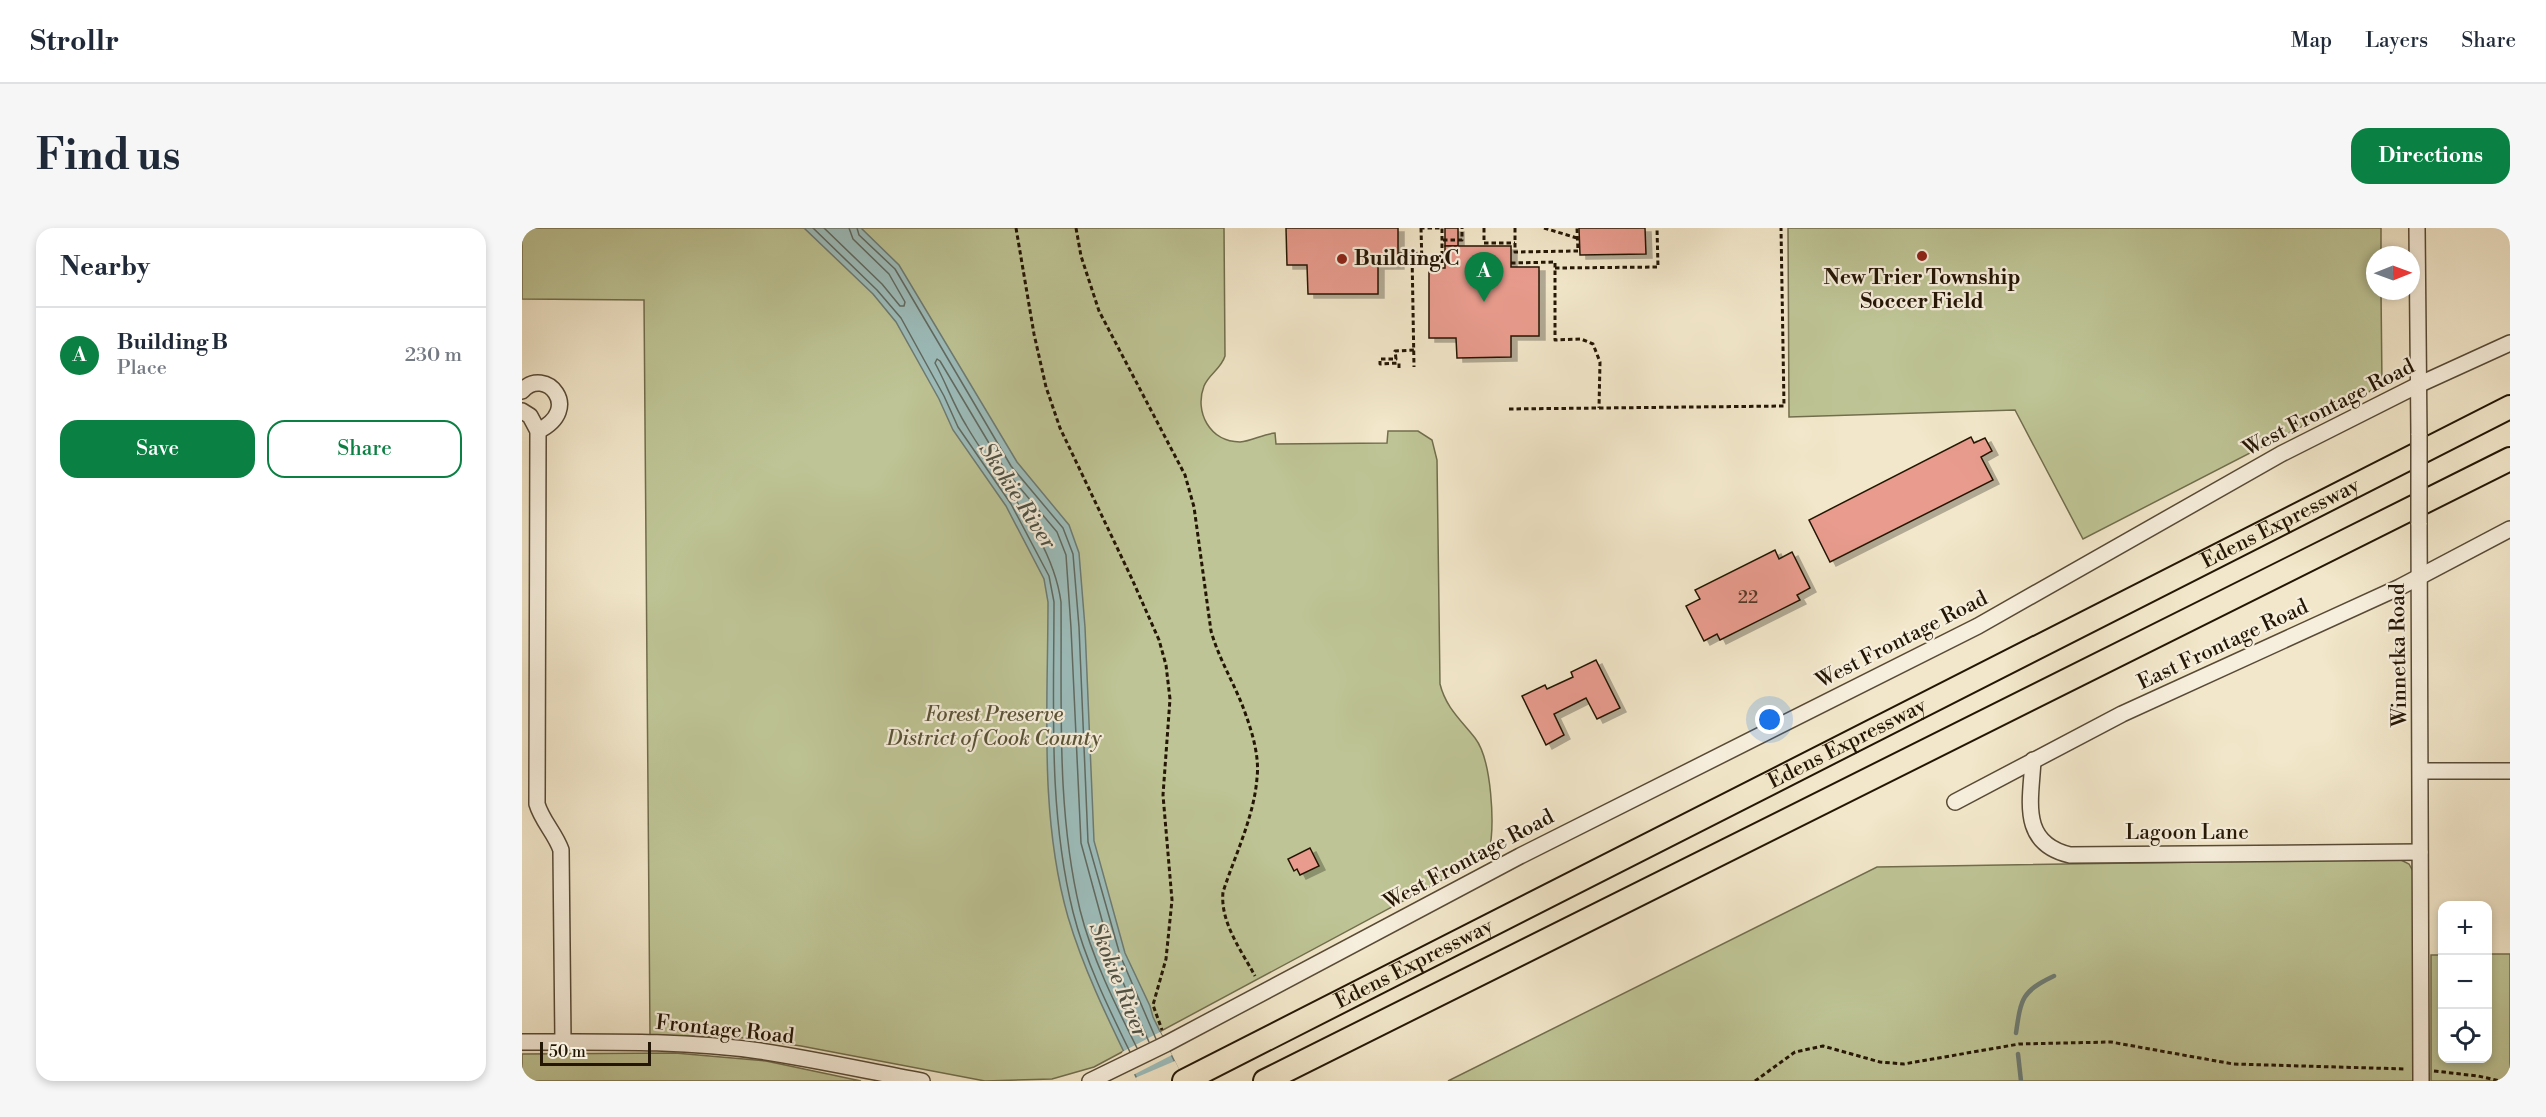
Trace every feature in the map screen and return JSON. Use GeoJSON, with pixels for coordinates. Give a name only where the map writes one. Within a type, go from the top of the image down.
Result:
{"type":"FeatureCollection","features":[{"type":"Feature","properties":{"kind":"highway","name":"Edens Expressway"},"geometry":{"type":"LineString","coordinates":[[1184,1081],[2510,407]]}},
{"type":"Feature","properties":{"kind":"highway","name":"Edens Expressway"},"geometry":{"type":"LineString","coordinates":[[1265,1081],[2510,459]]}},
{"type":"Feature","properties":{"kind":"street","name":"Winnetka Road"},"geometry":{"type":"LineString","coordinates":[[2417,228],[2422,1074]]}},
{"type":"Feature","properties":{"kind":"street","name":"West Frontage Road"},"geometry":{"type":"LineString","coordinates":[[1164,1037],[1311,968],[1520,856],[1978,626],[2281,454],[2418,385],[2510,343]]}},
{"type":"Feature","properties":{"kind":"street"},"geometry":{"type":"LineString","coordinates":[[522,392],[532,385],[544,384],[554,388],[558,397],[560,408],[556,418],[538,431]]}},
{"type":"Feature","properties":{"kind":"street"},"geometry":{"type":"LineString","coordinates":[[526,414],[538,431],[529,676],[537,804],[543,819],[558,840],[561,850],[563,1042]]}},
{"type":"Feature","properties":{"kind":"street","name":"East Frontage Road"},"geometry":{"type":"LineString","coordinates":[[1955,802],[2033,759],[2195,679],[2419,578],[2510,529]]}},
{"type":"Feature","properties":{"kind":"street","name":"Lagoon Lane"},"geometry":{"type":"LineString","coordinates":[[2033,759],[2031,817],[2033,827],[2048,846],[2070,855],[2420,852]]}},
{"type":"Feature","properties":{"kind":"street"},"geometry":{"type":"LineString","coordinates":[[2421,771],[2510,771]]}},
{"type":"Feature","properties":{"kind":"street"},"geometry":{"type":"LineString","coordinates":[[1090,1081],[1128,1063],[1164,1037]]}},
{"type":"Feature","properties":{"kind":"street","name":"Frontage Road"},"geometry":{"type":"LineString","coordinates":[[522,1042],[680,1044],[732,1048],[922,1081]]}},
{"type":"Feature","properties":{"kind":"path"},"geometry":{"type":"LineString","coordinates":[[1016,228],[1034,334],[1046,387],[1060,428],[1159,640],[1166,665],[1170,699],[1163,795],[1172,900],[1166,959],[1153,1005],[1164,1037]]}},
{"type":"Feature","properties":{"kind":"path"},"geometry":{"type":"LineString","coordinates":[[1077,228],[1081,256],[1100,311],[1185,475],[1194,507],[1211,631],[1216,649],[1241,701],[1250,727],[1258,776],[1250,814],[1223,892],[1222,905],[1226,919],[1255,976]]}},
{"type":"Feature","properties":{"kind":"path"},"geometry":{"type":"LineString","coordinates":[[1413,266],[1442,264],[1442,228],[1421,228],[1422,265]]}},
{"type":"Feature","properties":{"kind":"path"},"geometry":{"type":"LineString","coordinates":[[1442,240],[1462,240],[1462,228]]}},
{"type":"Feature","properties":{"kind":"path"},"geometry":{"type":"LineString","coordinates":[[1484,228],[1484,243],[1515,243]]}},
{"type":"Feature","properties":{"kind":"path"},"geometry":{"type":"LineString","coordinates":[[1515,228],[1515,252],[1578,251],[1577,228]]}},
{"type":"Feature","properties":{"kind":"path"},"geometry":{"type":"LineString","coordinates":[[1544,228],[1578,238]]}},
{"type":"Feature","properties":{"kind":"path"},"geometry":{"type":"LineString","coordinates":[[1555,268],[1658,267],[1657,228]]}},
{"type":"Feature","properties":{"kind":"path"},"geometry":{"type":"LineString","coordinates":[[1509,409],[1784,406],[1781,228]]}},
{"type":"Feature","properties":{"kind":"path"},"geometry":{"type":"LineString","coordinates":[[1412,253],[1414,367]]}},
{"type":"Feature","properties":{"kind":"path"},"geometry":{"type":"LineString","coordinates":[[1398,254],[1422,253]]}},
{"type":"Feature","properties":{"kind":"path"},"geometry":{"type":"LineString","coordinates":[[1511,263],[1555,262],[1555,340],[1581,339],[1593,344],[1600,362],[1599,408]]}},
{"type":"Feature","properties":{"kind":"path"},"geometry":{"type":"LineString","coordinates":[[1399,368],[1399,363],[1380,364],[1380,359],[1396,358],[1395,351],[1414,350]]}},
{"type":"Feature","properties":{"kind":"path"},"geometry":{"type":"LineString","coordinates":[[1755,1081],[1795,1052],[1823,1046],[1880,1062],[1904,1064],[2019,1044],[2110,1042],[2233,1064],[2422,1074],[2471,1074],[2500,1081]]}},
{"type":"Feature","properties":{"kind":"green space","name":"Forest Preserve District of Cook County"},"geometry":{"type":"Polygon","coordinates":[[[522,228],[1224,228],[1225,356],[1206,382],[1201,396],[1203,415],[1213,431],[1229,441],[1240,442],[1275,433],[1276,444],[1387,443],[1388,431],[1418,431],[1432,440],[1437,460],[1440,684],[1450,707],[1481,748],[1485,761],[1492,810],[1489,852],[1485,857],[1094,1067],[1052,1079],[985,1081],[801,1046],[746,1038],[650,1035],[644,300],[522,299],[522,228]]]}},
{"type":"Feature","properties":{"kind":"green space"},"geometry":{"type":"Polygon","coordinates":[[[1788,228],[2381,228],[2381,246],[2366,246],[2366,300],[2381,300],[2382,385],[2083,539],[2015,410],[1789,417],[1788,228]]]}},
{"type":"Feature","properties":{"kind":"green space"},"geometry":{"type":"Polygon","coordinates":[[[2399,859],[2409,864],[2414,873],[2414,1081],[1448,1081],[1877,867],[2399,859]]]}},
{"type":"Feature","properties":{"kind":"green space"},"geometry":{"type":"Polygon","coordinates":[[[2492,954],[2510,954],[2510,1081],[2431,1081],[2431,955],[2438,955],[2438,1063],[2492,1063],[2492,954]]]}},
{"type":"Feature","properties":{"kind":"green space"},"geometry":{"type":"Polygon","coordinates":[[[675,1053],[766,1061],[861,1081],[522,1081],[522,1054],[675,1053]]]}},
{"type":"Feature","properties":{"kind":"water","name":"Skokie River"},"geometry":{"type":"Polygon","coordinates":[[[804,228],[861,228],[899,265],[1017,462],[1069,525],[1079,553],[1085,627],[1094,841],[1125,953],[1184,1081],[1138,1081],[1091,980],[1068,917],[1059,879],[1049,800],[1047,761],[1048,602],[1044,579],[1006,506],[953,430],[939,399],[896,322],[873,294],[804,228]]]}},
{"type":"Feature","properties":{"kind":"pier"},"geometry":{"type":"Polygon","coordinates":[[[1160,1032],[1172,1055],[1133,1075],[1122,1052],[1160,1032]]]}},
{"type":"Feature","properties":{"kind":"pier"},"geometry":{"type":"Polygon","coordinates":[[[1175,1061],[1185,1081],[1137,1081],[1135,1078],[1175,1061]]]}},
{"type":"Feature","properties":{"kind":"building","name":"Building C"},"geometry":{"type":"Polygon","coordinates":[[[1286,228],[1398,228],[1398,265],[1378,265],[1378,294],[1308,294],[1307,265],[1287,265],[1286,228]]]}},
{"type":"Feature","properties":{"kind":"building"},"geometry":{"type":"Polygon","coordinates":[[[1445,228],[1458,228],[1458,246],[1445,246],[1445,228]]]}},
{"type":"Feature","properties":{"kind":"building"},"geometry":{"type":"Polygon","coordinates":[[[1579,228],[1645,228],[1646,254],[1580,255],[1579,228]]]}},
{"type":"Feature","properties":{"kind":"building"},"geometry":{"type":"Polygon","coordinates":[[[1445,246],[1511,246],[1511,267],[1539,267],[1539,336],[1511,336],[1511,357],[1457,358],[1456,338],[1429,338],[1429,268],[1445,268],[1445,246]]]}},
{"type":"Feature","properties":{"kind":"building"},"geometry":{"type":"Polygon","coordinates":[[[1971,437],[1974,443],[1985,438],[1992,451],[1981,457],[1993,480],[1830,562],[1809,520],[1971,437]]]}},
{"type":"Feature","properties":{"kind":"building"},"geometry":{"type":"Polygon","coordinates":[[[1775,550],[1779,559],[1792,552],[1810,588],[1797,595],[1800,600],[1720,640],[1717,634],[1704,641],[1686,606],[1700,599],[1695,590],[1775,550]]]}},
{"type":"Feature","properties":{"kind":"building"},"geometry":{"type":"Polygon","coordinates":[[[1596,660],[1620,708],[1597,719],[1586,698],[1554,714],[1564,735],[1546,745],[1522,696],[1545,685],[1547,689],[1573,677],[1571,672],[1596,660]]]}},
{"type":"Feature","properties":{"kind":"building"},"geometry":{"type":"Polygon","coordinates":[[[1310,848],[1319,866],[1300,875],[1297,869],[1294,871],[1288,859],[1310,848]]]}},
{"type":"Feature","properties":{"kind":"waterway"},"geometry":{"type":"LineString","coordinates":[[2016,1033],[2025,997],[2035,986],[2054,976]]}},
{"type":"Feature","properties":{"kind":"waterway"},"geometry":{"type":"LineString","coordinates":[[2018,1054],[2021,1081]]}},
{"type":"Feature","properties":{"kind":"place","name":"New Trier Township Soccer Field"},"geometry":{"type":"Point","coordinates":[1922,256]}},
{"type":"Feature","properties":{"kind":"place","name":"Building C"},"geometry":{"type":"Point","coordinates":[1342,259]}},
{"type":"Feature","properties":{"kind":"place","name":"Building B"},"geometry":{"type":"Point","coordinates":[1484,302]}}]}
